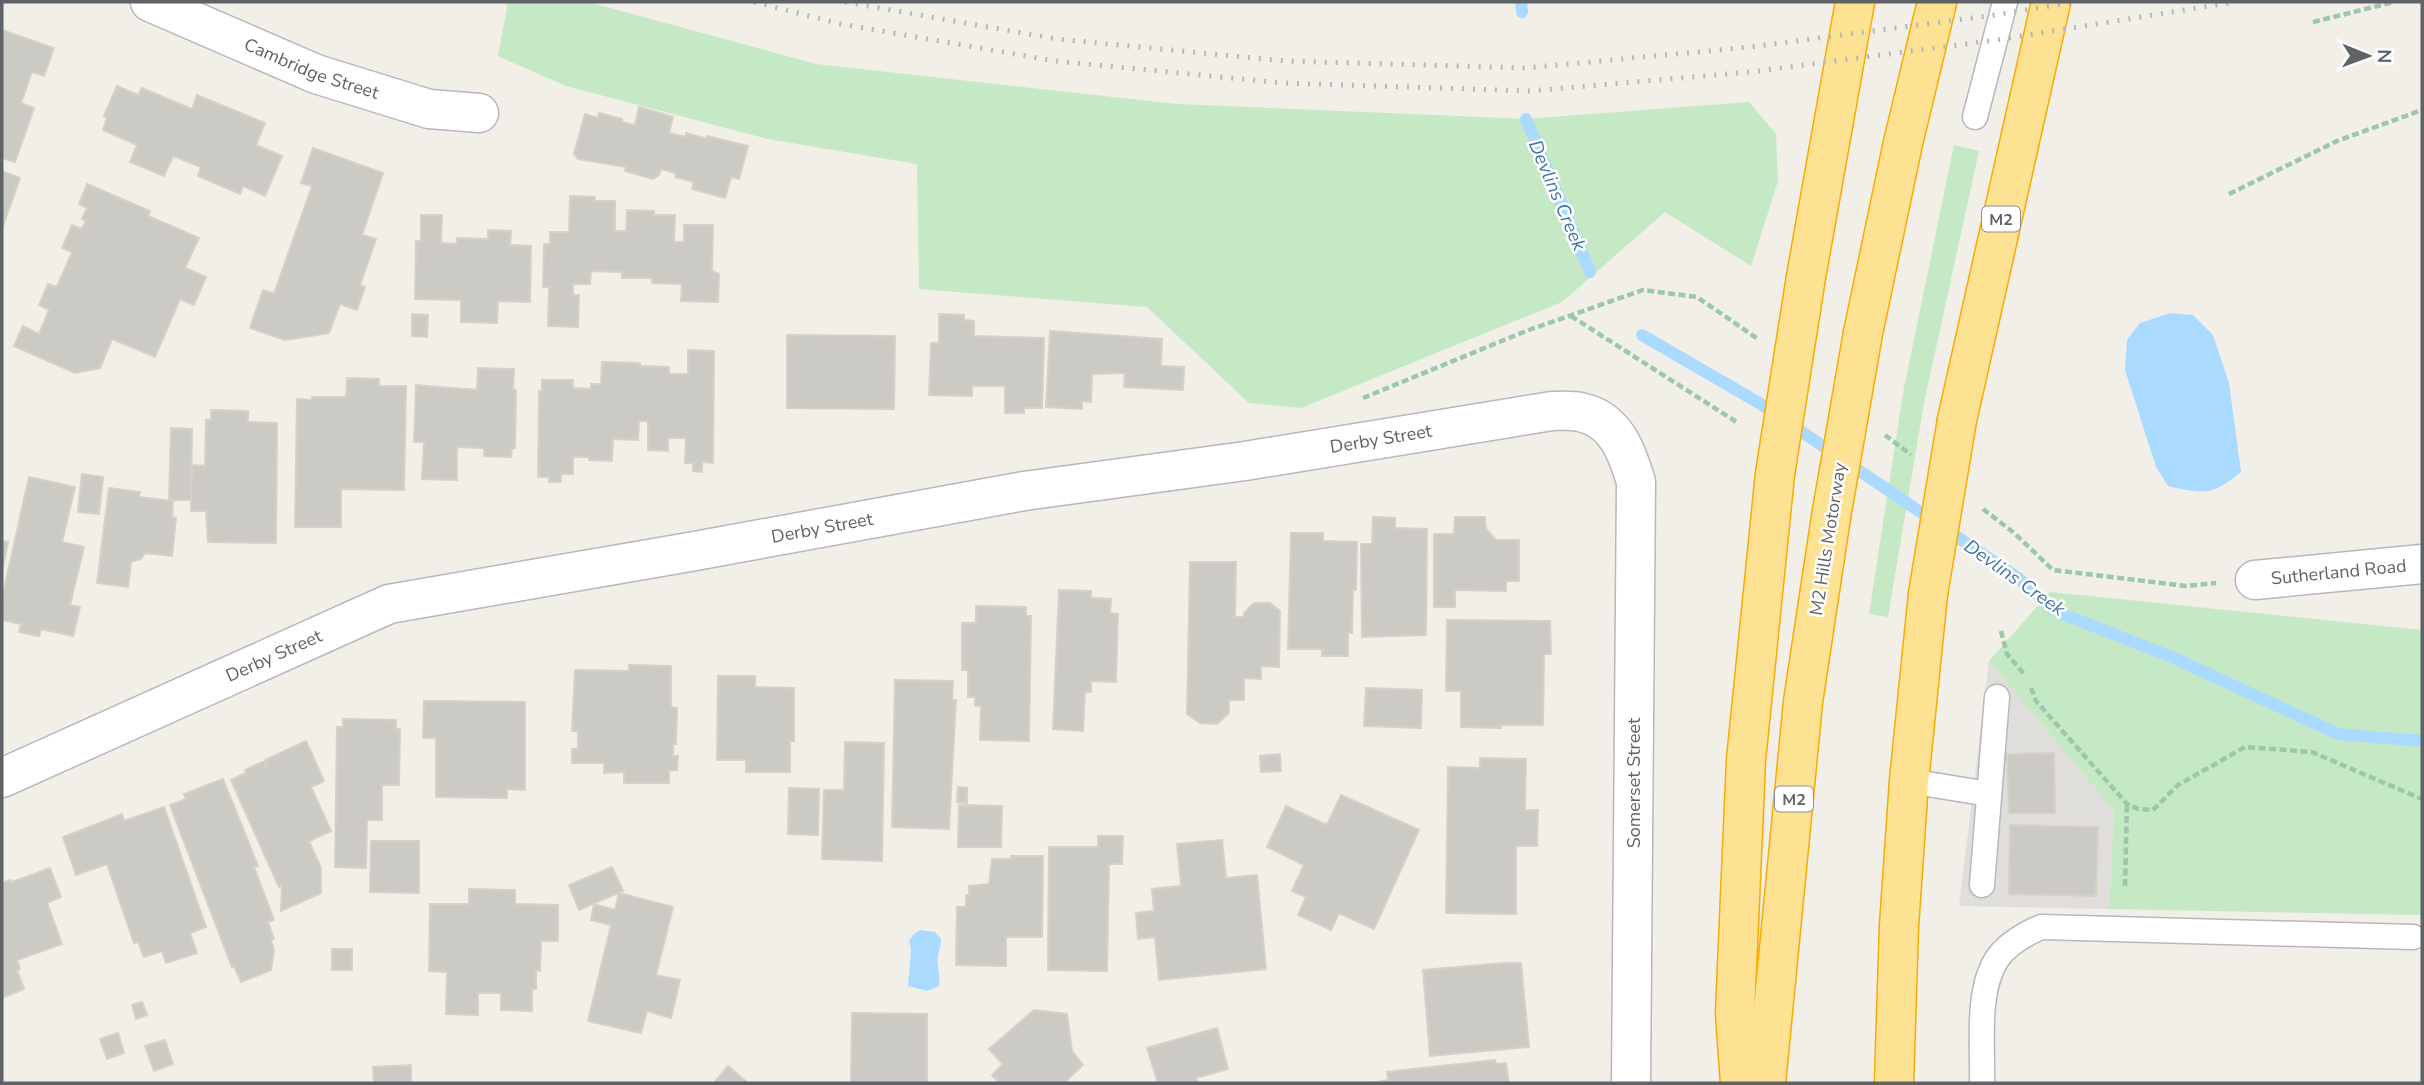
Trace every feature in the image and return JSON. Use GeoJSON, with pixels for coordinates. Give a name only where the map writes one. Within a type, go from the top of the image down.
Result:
{"type":"FeatureCollection","features":[{"type":"Feature","properties":{"kind":"highway"},"geometry":{"type":"LineString","coordinates":[[1740,1083],[1735,1013],[1746,760],[1774,474],[1855,2]]}},
{"type":"Feature","properties":{"kind":"highway","name":"M2 Hills Motorway"},"geometry":{"type":"LineString","coordinates":[[1766,1083],[1803,702],[1831,517],[1863,333],[1903,143],[1937,2]]}},
{"type":"Feature","properties":{"kind":"highway","name":"M2"},"geometry":{"type":"LineString","coordinates":[[1894,1083],[1899,926],[1909,781],[1928,594],[1957,420],[2051,8]]}},
{"type":"Feature","properties":{"kind":"street","name":"Cambridge Street"},"geometry":{"type":"LineString","coordinates":[[150,2],[316,74],[429,109],[480,113]]}},
{"type":"Feature","properties":{"kind":"street","name":"Derby Street"},"geometry":{"type":"LineString","coordinates":[[2,778],[389,604],[1024,491],[1245,461],[1552,411],[1581,412],[1609,426],[1627,450],[1636,482]]}},
{"type":"Feature","properties":{"kind":"street","name":"Somerset Street"},"geometry":{"type":"LineString","coordinates":[[1631,1083],[1636,482]]}},
{"type":"Feature","properties":{"kind":"street","name":"Sutherland Road"},"geometry":{"type":"LineString","coordinates":[[2255,580],[2422,564]]}},
{"type":"Feature","properties":{"kind":"lane"},"geometry":{"type":"LineString","coordinates":[[1975,117],[2005,2]]}},
{"type":"Feature","properties":{"kind":"lane"},"geometry":{"type":"LineString","coordinates":[[1982,885],[1997,697]]}},
{"type":"Feature","properties":{"kind":"lane"},"geometry":{"type":"LineString","coordinates":[[1909,781],[1989,794]]}},
{"type":"Feature","properties":{"kind":"lane"},"geometry":{"type":"LineString","coordinates":[[1982,1083],[1984,995],[1997,959],[2020,937],[2041,927],[2413,937]]}},
{"type":"Feature","properties":{"kind":"path"},"geometry":{"type":"LineString","coordinates":[[2313,22],[2394,2]]}},
{"type":"Feature","properties":{"kind":"path"},"geometry":{"type":"LineString","coordinates":[[2229,194],[2337,141],[2422,110]]}},
{"type":"Feature","properties":{"kind":"path"},"geometry":{"type":"LineString","coordinates":[[1354,402],[1570,315],[1643,290],[1697,296],[1760,341]]}},
{"type":"Feature","properties":{"kind":"path"},"geometry":{"type":"LineString","coordinates":[[1570,315],[1738,423]]}},
{"type":"Feature","properties":{"kind":"path"},"geometry":{"type":"LineString","coordinates":[[1881,432],[1914,457]]}},
{"type":"Feature","properties":{"kind":"path"},"geometry":{"type":"LineString","coordinates":[[1980,507],[2013,532],[2053,570],[2186,586],[2255,580]]}},
{"type":"Feature","properties":{"kind":"path"},"geometry":{"type":"LineString","coordinates":[[2001,631],[2007,654],[2027,677],[2036,701],[2126,804],[2138,810],[2154,810],[2178,785],[2245,747],[2312,752],[2422,799]]}},
{"type":"Feature","properties":{"kind":"path"},"geometry":{"type":"LineString","coordinates":[[2125,886],[2126,804]]}},
{"type":"Feature","properties":{"kind":"shaded area"},"geometry":{"type":"Polygon","coordinates":[[[1989,661],[2114,811],[2109,909],[1959,906],[1989,661]]]}},
{"type":"Feature","properties":{"kind":"green space"},"geometry":{"type":"Polygon","coordinates":[[[508,2],[588,2],[816,64],[1177,104],[1526,119],[1749,102],[1776,134],[1778,181],[1751,266],[1665,212],[1562,302],[1301,408],[1249,403],[1147,307],[919,289],[917,164],[768,139],[566,86],[498,56],[508,2]]]}},
{"type":"Feature","properties":{"kind":"green space"},"geometry":{"type":"Polygon","coordinates":[[[1954,145],[1979,151],[1924,403],[1888,617],[1869,614],[1903,393],[1954,145]]]}},
{"type":"Feature","properties":{"kind":"green space"},"geometry":{"type":"Polygon","coordinates":[[[2050,592],[2422,630],[2422,915],[2109,909],[2114,811],[1989,661],[2050,592]]]}},
{"type":"Feature","properties":{"kind":"water"},"geometry":{"type":"Polygon","coordinates":[[[2170,313],[2193,315],[2213,335],[2229,383],[2241,472],[2207,491],[2190,491],[2168,486],[2156,467],[2125,370],[2127,340],[2140,323],[2170,313]]]}},
{"type":"Feature","properties":{"kind":"water"},"geometry":{"type":"Polygon","coordinates":[[[920,930],[935,932],[941,939],[938,959],[939,986],[927,991],[908,986],[911,950],[909,941],[920,930]]]}},
{"type":"Feature","properties":{"kind":"building"},"geometry":{"type":"Polygon","coordinates":[[[2,30],[54,48],[44,76],[32,72],[21,103],[34,108],[15,162],[2,158],[2,30]]]}},
{"type":"Feature","properties":{"kind":"building"},"geometry":{"type":"Polygon","coordinates":[[[117,86],[138,95],[142,88],[192,109],[197,95],[265,123],[256,145],[282,156],[265,196],[243,186],[240,194],[198,176],[201,167],[173,156],[164,176],[130,162],[137,145],[103,130],[107,118],[104,116],[117,86]]]}},
{"type":"Feature","properties":{"kind":"building"},"geometry":{"type":"Polygon","coordinates":[[[639,107],[673,117],[669,133],[686,137],[686,133],[707,139],[707,136],[748,146],[739,179],[731,177],[725,198],[692,189],[694,182],[675,177],[676,173],[661,169],[659,175],[653,179],[625,171],[626,167],[578,159],[574,154],[585,114],[598,118],[599,113],[635,125],[639,107]]]}},
{"type":"Feature","properties":{"kind":"building"},"geometry":{"type":"Polygon","coordinates":[[[313,148],[383,173],[362,235],[376,239],[360,285],[365,287],[357,310],[340,304],[329,333],[285,340],[250,328],[263,290],[274,294],[312,186],[301,183],[313,148]]]}},
{"type":"Feature","properties":{"kind":"building"},"geometry":{"type":"Polygon","coordinates":[[[2,171],[20,178],[2,229],[2,171]]]}},
{"type":"Feature","properties":{"kind":"building"},"geometry":{"type":"Polygon","coordinates":[[[87,184],[150,211],[148,216],[199,238],[185,268],[206,277],[194,305],[180,299],[155,357],[112,339],[100,368],[75,373],[14,346],[23,326],[39,334],[49,310],[39,305],[48,284],[57,287],[72,252],[62,248],[72,225],[82,229],[86,221],[82,219],[87,208],[79,204],[87,184]]]}},
{"type":"Feature","properties":{"kind":"building"},"geometry":{"type":"Polygon","coordinates":[[[570,196],[595,197],[594,201],[615,201],[615,231],[626,231],[627,210],[654,211],[654,215],[675,215],[674,242],[684,242],[684,225],[713,225],[712,271],[719,274],[718,302],[681,301],[682,284],[652,283],[652,278],[622,278],[622,272],[591,271],[590,284],[573,284],[573,295],[579,295],[578,327],[548,326],[549,287],[543,287],[544,244],[550,244],[550,232],[569,232],[570,196]]]}},
{"type":"Feature","properties":{"kind":"building"},"geometry":{"type":"Polygon","coordinates":[[[421,215],[442,215],[441,243],[457,244],[457,238],[488,239],[488,230],[511,231],[510,245],[531,246],[530,302],[498,301],[497,323],[461,322],[461,300],[415,299],[416,241],[421,241],[421,215]]]}},
{"type":"Feature","properties":{"kind":"building"},"geometry":{"type":"Polygon","coordinates":[[[412,314],[428,315],[427,337],[412,336],[412,314]]]}},
{"type":"Feature","properties":{"kind":"building"},"geometry":{"type":"Polygon","coordinates":[[[939,314],[964,315],[964,320],[974,321],[974,336],[1044,338],[1042,408],[1024,408],[1024,413],[1005,413],[1005,386],[972,386],[972,396],[929,395],[931,343],[939,343],[939,314]]]}},
{"type":"Feature","properties":{"kind":"building"},"geometry":{"type":"Polygon","coordinates":[[[1050,331],[1162,339],[1161,366],[1184,367],[1183,390],[1124,387],[1125,373],[1092,374],[1091,402],[1082,401],[1082,409],[1046,407],[1050,331]]]}},
{"type":"Feature","properties":{"kind":"building"},"geometry":{"type":"Polygon","coordinates":[[[787,335],[895,336],[894,409],[787,408],[787,335]]]}},
{"type":"Feature","properties":{"kind":"building"},"geometry":{"type":"Polygon","coordinates":[[[688,350],[714,351],[713,463],[702,462],[702,472],[693,471],[693,463],[685,463],[686,438],[668,438],[668,451],[648,450],[648,421],[639,421],[638,440],[613,439],[612,461],[573,457],[573,474],[561,474],[561,482],[549,482],[549,477],[538,477],[539,391],[542,391],[542,380],[573,380],[573,388],[591,389],[591,384],[601,384],[602,362],[669,367],[669,374],[688,374],[688,350]]]}},
{"type":"Feature","properties":{"kind":"building"},"geometry":{"type":"Polygon","coordinates":[[[478,368],[514,369],[515,448],[512,448],[511,457],[484,456],[484,448],[457,447],[457,480],[422,479],[424,442],[414,442],[416,385],[477,390],[478,368]]]}},
{"type":"Feature","properties":{"kind":"building"},"geometry":{"type":"Polygon","coordinates":[[[347,378],[379,379],[379,386],[406,386],[404,490],[341,489],[341,527],[295,527],[297,399],[346,397],[347,378]]]}},
{"type":"Feature","properties":{"kind":"building"},"geometry":{"type":"Polygon","coordinates":[[[211,410],[248,411],[248,422],[277,423],[276,543],[208,542],[206,511],[191,511],[192,465],[205,466],[206,420],[211,420],[211,410]]]}},
{"type":"Feature","properties":{"kind":"building"},"geometry":{"type":"Polygon","coordinates":[[[171,428],[192,429],[191,500],[169,500],[171,428]]]}},
{"type":"Feature","properties":{"kind":"building"},"geometry":{"type":"Polygon","coordinates":[[[82,474],[103,477],[99,514],[78,512],[82,474]]]}},
{"type":"Feature","properties":{"kind":"building"},"geometry":{"type":"Polygon","coordinates":[[[29,477],[75,487],[62,542],[84,547],[70,605],[80,607],[73,636],[41,629],[39,636],[19,632],[21,624],[2,620],[2,598],[29,477]]]}},
{"type":"Feature","properties":{"kind":"building"},"geometry":{"type":"Polygon","coordinates":[[[109,488],[140,492],[139,497],[173,501],[172,517],[176,518],[172,556],[145,553],[141,559],[131,562],[128,587],[97,583],[109,488]]]}},
{"type":"Feature","properties":{"kind":"building"},"geometry":{"type":"Polygon","coordinates":[[[1373,517],[1395,518],[1395,528],[1427,529],[1426,635],[1362,637],[1361,544],[1372,544],[1373,517]]]}},
{"type":"Feature","properties":{"kind":"building"},"geometry":{"type":"Polygon","coordinates":[[[1455,517],[1485,517],[1486,529],[1496,540],[1519,540],[1519,581],[1506,581],[1506,591],[1455,590],[1455,607],[1434,607],[1434,534],[1454,534],[1455,517]]]}},
{"type":"Feature","properties":{"kind":"building"},"geometry":{"type":"Polygon","coordinates":[[[1291,533],[1323,533],[1323,541],[1357,542],[1356,590],[1353,590],[1352,633],[1348,633],[1348,656],[1322,656],[1322,649],[1288,649],[1291,533]]]}},
{"type":"Feature","properties":{"kind":"building"},"geometry":{"type":"Polygon","coordinates":[[[2,541],[8,542],[2,570],[2,541]]]}},
{"type":"Feature","properties":{"kind":"building"},"geometry":{"type":"Polygon","coordinates":[[[1190,562],[1236,562],[1235,617],[1244,617],[1244,613],[1254,603],[1270,603],[1280,611],[1279,667],[1261,666],[1261,679],[1244,678],[1244,700],[1229,700],[1229,713],[1217,724],[1200,723],[1187,714],[1190,562]]]}},
{"type":"Feature","properties":{"kind":"building"},"geometry":{"type":"Polygon","coordinates":[[[1059,590],[1091,591],[1091,598],[1111,599],[1110,613],[1118,614],[1116,682],[1091,681],[1091,692],[1085,692],[1083,731],[1053,729],[1059,590]]]}},
{"type":"Feature","properties":{"kind":"building"},"geometry":{"type":"Polygon","coordinates":[[[976,606],[1026,607],[1026,616],[1031,616],[1029,741],[980,740],[981,706],[975,706],[975,697],[968,697],[968,670],[962,670],[962,623],[976,623],[976,606]]]}},
{"type":"Feature","properties":{"kind":"building"},"geometry":{"type":"Polygon","coordinates":[[[1447,620],[1550,621],[1551,654],[1544,654],[1543,725],[1461,727],[1461,691],[1446,691],[1447,620]]]}},
{"type":"Feature","properties":{"kind":"building"},"geometry":{"type":"Polygon","coordinates":[[[629,665],[671,666],[671,707],[677,708],[673,756],[678,756],[677,770],[669,771],[669,783],[624,783],[624,772],[604,773],[604,763],[572,763],[572,749],[578,749],[578,731],[572,731],[575,670],[629,671],[629,665]]]}},
{"type":"Feature","properties":{"kind":"building"},"geometry":{"type":"Polygon","coordinates":[[[718,676],[755,676],[755,687],[794,688],[794,741],[790,741],[790,772],[746,772],[746,760],[717,760],[718,676]]]}},
{"type":"Feature","properties":{"kind":"building"},"geometry":{"type":"Polygon","coordinates":[[[895,680],[953,681],[952,700],[956,700],[949,829],[892,827],[895,680]]]}},
{"type":"Feature","properties":{"kind":"building"},"geometry":{"type":"Polygon","coordinates":[[[1366,688],[1422,690],[1421,728],[1364,726],[1366,688]]]}},
{"type":"Feature","properties":{"kind":"building"},"geometry":{"type":"Polygon","coordinates":[[[424,701],[525,702],[525,790],[507,789],[507,798],[436,797],[436,738],[423,738],[424,701]]]}},
{"type":"Feature","properties":{"kind":"building"},"geometry":{"type":"Polygon","coordinates":[[[343,719],[396,720],[396,729],[400,729],[399,785],[382,785],[382,820],[367,820],[366,868],[335,867],[337,727],[343,727],[343,719]]]}},
{"type":"Feature","properties":{"kind":"building"},"geometry":{"type":"Polygon","coordinates":[[[306,741],[324,781],[311,787],[331,831],[309,841],[321,868],[321,893],[281,911],[282,885],[279,887],[231,780],[264,761],[267,769],[265,760],[306,741]]]}},
{"type":"Feature","properties":{"kind":"building"},"geometry":{"type":"Polygon","coordinates":[[[845,742],[884,743],[882,861],[822,859],[824,790],[844,790],[845,742]]]}},
{"type":"Feature","properties":{"kind":"building"},"geometry":{"type":"Polygon","coordinates":[[[2054,753],[2055,813],[2009,813],[2007,754],[2054,753]]]}},
{"type":"Feature","properties":{"kind":"building"},"geometry":{"type":"Polygon","coordinates":[[[1280,754],[1281,771],[1261,772],[1260,756],[1280,754]]]}},
{"type":"Feature","properties":{"kind":"building"},"geometry":{"type":"Polygon","coordinates":[[[1480,758],[1526,759],[1525,810],[1538,810],[1537,846],[1516,846],[1516,914],[1446,913],[1448,767],[1480,768],[1480,758]]]}},
{"type":"Feature","properties":{"kind":"building"},"geometry":{"type":"Polygon","coordinates":[[[223,779],[258,866],[254,867],[274,920],[268,922],[274,939],[271,940],[274,950],[271,970],[241,982],[234,966],[232,967],[170,805],[186,799],[184,794],[223,779]]]}},
{"type":"Feature","properties":{"kind":"building"},"geometry":{"type":"Polygon","coordinates":[[[958,787],[967,788],[967,803],[957,802],[958,787]]]}},
{"type":"Feature","properties":{"kind":"building"},"geometry":{"type":"Polygon","coordinates":[[[789,788],[819,789],[818,835],[788,834],[789,788]]]}},
{"type":"Feature","properties":{"kind":"building"},"geometry":{"type":"Polygon","coordinates":[[[1341,795],[1419,830],[1374,929],[1339,913],[1331,930],[1298,915],[1306,897],[1292,891],[1304,865],[1267,847],[1286,806],[1327,825],[1341,795]]]}},
{"type":"Feature","properties":{"kind":"building"},"geometry":{"type":"Polygon","coordinates":[[[959,805],[1002,806],[1001,847],[958,847],[959,805]]]}},
{"type":"Feature","properties":{"kind":"building"},"geometry":{"type":"Polygon","coordinates":[[[164,807],[206,927],[190,933],[197,953],[166,963],[162,951],[144,957],[138,942],[134,943],[107,864],[76,875],[63,837],[122,814],[124,821],[164,807]]]}},
{"type":"Feature","properties":{"kind":"building"},"geometry":{"type":"Polygon","coordinates":[[[2010,825],[2098,827],[2096,896],[2009,894],[2010,825]]]}},
{"type":"Feature","properties":{"kind":"building"},"geometry":{"type":"Polygon","coordinates":[[[1098,836],[1123,836],[1122,864],[1109,864],[1107,971],[1048,970],[1049,847],[1098,847],[1098,836]]]}},
{"type":"Feature","properties":{"kind":"building"},"geometry":{"type":"Polygon","coordinates":[[[1222,840],[1226,878],[1257,875],[1266,969],[1159,980],[1155,937],[1138,939],[1136,913],[1154,911],[1152,889],[1181,886],[1177,844],[1222,840]]]}},
{"type":"Feature","properties":{"kind":"building"},"geometry":{"type":"Polygon","coordinates":[[[371,841],[419,841],[419,893],[370,892],[371,841]]]}},
{"type":"Feature","properties":{"kind":"building"},"geometry":{"type":"Polygon","coordinates":[[[1011,856],[1043,856],[1042,937],[1006,937],[1006,966],[956,965],[957,907],[966,907],[969,886],[989,884],[992,859],[1011,859],[1011,856]]]}},
{"type":"Feature","properties":{"kind":"building"},"geometry":{"type":"Polygon","coordinates":[[[612,867],[623,891],[579,910],[569,885],[612,867]]]}},
{"type":"Feature","properties":{"kind":"building"},"geometry":{"type":"Polygon","coordinates":[[[50,868],[61,897],[47,903],[62,944],[17,960],[20,969],[17,970],[24,989],[2,998],[2,883],[50,868]]]}},
{"type":"Feature","properties":{"kind":"building"},"geometry":{"type":"Polygon","coordinates":[[[469,889],[515,890],[515,904],[558,905],[558,941],[541,941],[540,971],[536,970],[536,989],[532,989],[532,1011],[501,1010],[501,993],[478,993],[478,1015],[446,1014],[447,972],[429,971],[430,904],[469,904],[469,889]]]}},
{"type":"Feature","properties":{"kind":"building"},"geometry":{"type":"Polygon","coordinates":[[[619,893],[673,907],[656,975],[680,980],[671,1018],[647,1011],[641,1033],[588,1021],[611,925],[591,920],[594,904],[615,910],[619,893]]]}},
{"type":"Feature","properties":{"kind":"building"},"geometry":{"type":"Polygon","coordinates":[[[332,949],[352,949],[352,970],[332,970],[332,949]]]}},
{"type":"Feature","properties":{"kind":"building"},"geometry":{"type":"Polygon","coordinates":[[[1521,963],[1529,1047],[1430,1056],[1423,970],[1521,963]]]}},
{"type":"Feature","properties":{"kind":"building"},"geometry":{"type":"Polygon","coordinates":[[[142,1002],[147,1015],[136,1019],[132,1005],[142,1002]]]}},
{"type":"Feature","properties":{"kind":"building"},"geometry":{"type":"Polygon","coordinates":[[[1034,1010],[1067,1014],[1072,1051],[1083,1065],[1064,1083],[999,1083],[992,1075],[1003,1064],[989,1049],[1034,1010]]]}},
{"type":"Feature","properties":{"kind":"building"},"geometry":{"type":"Polygon","coordinates":[[[852,1013],[927,1014],[927,1083],[851,1083],[852,1013]]]}},
{"type":"Feature","properties":{"kind":"building"},"geometry":{"type":"Polygon","coordinates":[[[1217,1028],[1228,1069],[1196,1078],[1198,1083],[1158,1083],[1147,1048],[1217,1028]]]}},
{"type":"Feature","properties":{"kind":"building"},"geometry":{"type":"Polygon","coordinates":[[[118,1033],[124,1053],[107,1059],[100,1039],[118,1033]]]}},
{"type":"Feature","properties":{"kind":"building"},"geometry":{"type":"Polygon","coordinates":[[[165,1040],[173,1064],[154,1071],[145,1046],[165,1040]]]}},
{"type":"Feature","properties":{"kind":"building"},"geometry":{"type":"Polygon","coordinates":[[[1495,1060],[1496,1064],[1506,1063],[1509,1083],[1372,1083],[1388,1080],[1387,1072],[1495,1060]]]}},
{"type":"Feature","properties":{"kind":"building"},"geometry":{"type":"Polygon","coordinates":[[[411,1065],[411,1083],[374,1083],[373,1067],[411,1065]]]}},
{"type":"Feature","properties":{"kind":"building"},"geometry":{"type":"Polygon","coordinates":[[[728,1066],[748,1083],[714,1083],[728,1066]]]}},
{"type":"Feature","properties":{"kind":"waterway","name":"Devlins Creek"},"geometry":{"type":"LineString","coordinates":[[1521,2],[1522,12]]}},
{"type":"Feature","properties":{"kind":"waterway","name":"Devlins Creek"},"geometry":{"type":"LineString","coordinates":[[1526,119],[1590,272]]}},
{"type":"Feature","properties":{"kind":"waterway","name":"Devlins Creek"},"geometry":{"type":"LineString","coordinates":[[1642,335],[1759,403],[2018,578],[2055,611],[2174,658],[2338,734],[2422,741]]}},
{"type":"Feature","properties":{"kind":"railway"},"geometry":{"type":"LineString","coordinates":[[754,2],[841,24],[1055,61],[1283,83],[1530,91],[1750,72],[1996,40],[2235,2]]}},
{"type":"Feature","properties":{"kind":"railway"},"geometry":{"type":"LineString","coordinates":[[845,2],[1057,39],[1285,61],[1526,68],[1750,47],[2075,2]]}}]}
